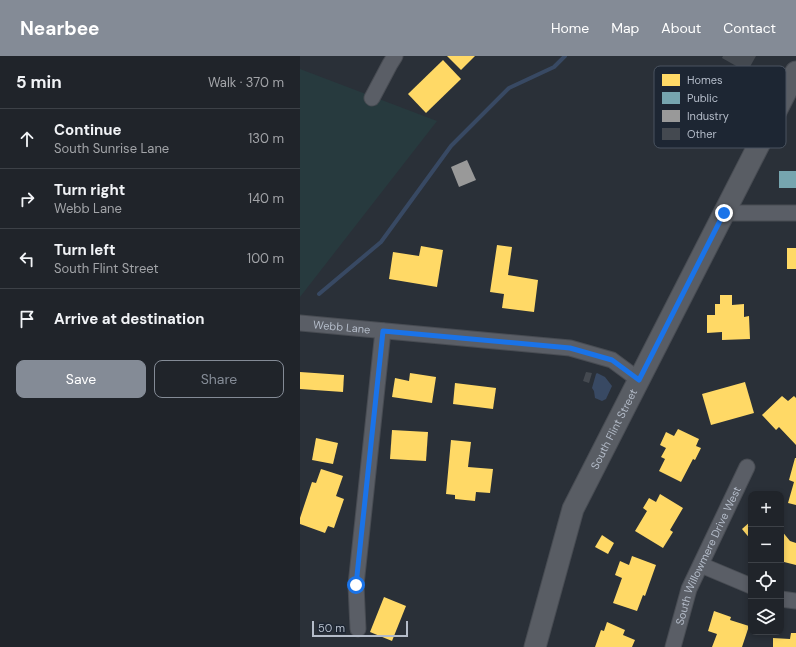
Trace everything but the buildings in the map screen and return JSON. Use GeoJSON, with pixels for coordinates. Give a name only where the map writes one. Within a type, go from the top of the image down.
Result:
{"type":"FeatureCollection","features":[{"type":"Feature","properties":{"kind":"main road","name":"South Flint Street"},"geometry":{"type":"LineString","coordinates":[[786,92],[796,72]]}},
{"type":"Feature","properties":{"kind":"main road","name":"South Flint Street"},"geometry":{"type":"LineString","coordinates":[[535,647],[573,509],[757,148]]}},
{"type":"Feature","properties":{"kind":"street"},"geometry":{"type":"LineString","coordinates":[[372,98],[395,56]]}},
{"type":"Feature","properties":{"kind":"street"},"geometry":{"type":"LineString","coordinates":[[724,213],[796,212]]}},
{"type":"Feature","properties":{"kind":"street","name":"Webb Lane"},"geometry":{"type":"LineString","coordinates":[[300,323],[570,348],[612,360],[639,380]]}},
{"type":"Feature","properties":{"kind":"street"},"geometry":{"type":"LineString","coordinates":[[358,629],[356,585],[383,331]]}},
{"type":"Feature","properties":{"kind":"street","name":"South Willowmere Drive West"},"geometry":{"type":"LineString","coordinates":[[673,647],[689,589],[747,467]]}},
{"type":"Feature","properties":{"kind":"street"},"geometry":{"type":"LineString","coordinates":[[701,564],[748,585]]}},
{"type":"Feature","properties":{"kind":"street"},"geometry":{"type":"LineString","coordinates":[[784,599],[796,601]]}},
{"type":"Feature","properties":{"kind":"green space"},"geometry":{"type":"Polygon","coordinates":[[[300,69],[437,121],[300,297],[300,69]]]}},
{"type":"Feature","properties":{"kind":"water"},"geometry":{"type":"Polygon","coordinates":[[[597,373],[605,377],[612,386],[606,399],[602,401],[595,398],[592,388],[597,373]]]}},
{"type":"Feature","properties":{"kind":"waterway"},"geometry":{"type":"LineString","coordinates":[[319,294],[381,242],[451,146],[509,88],[554,67],[565,56]]}},
{"type":"Feature","properties":{"kind":"route"},"geometry":{"type":"LineString","coordinates":[[356,585],[383,331],[570,348],[612,360],[639,380],[724,213]]}}]}
